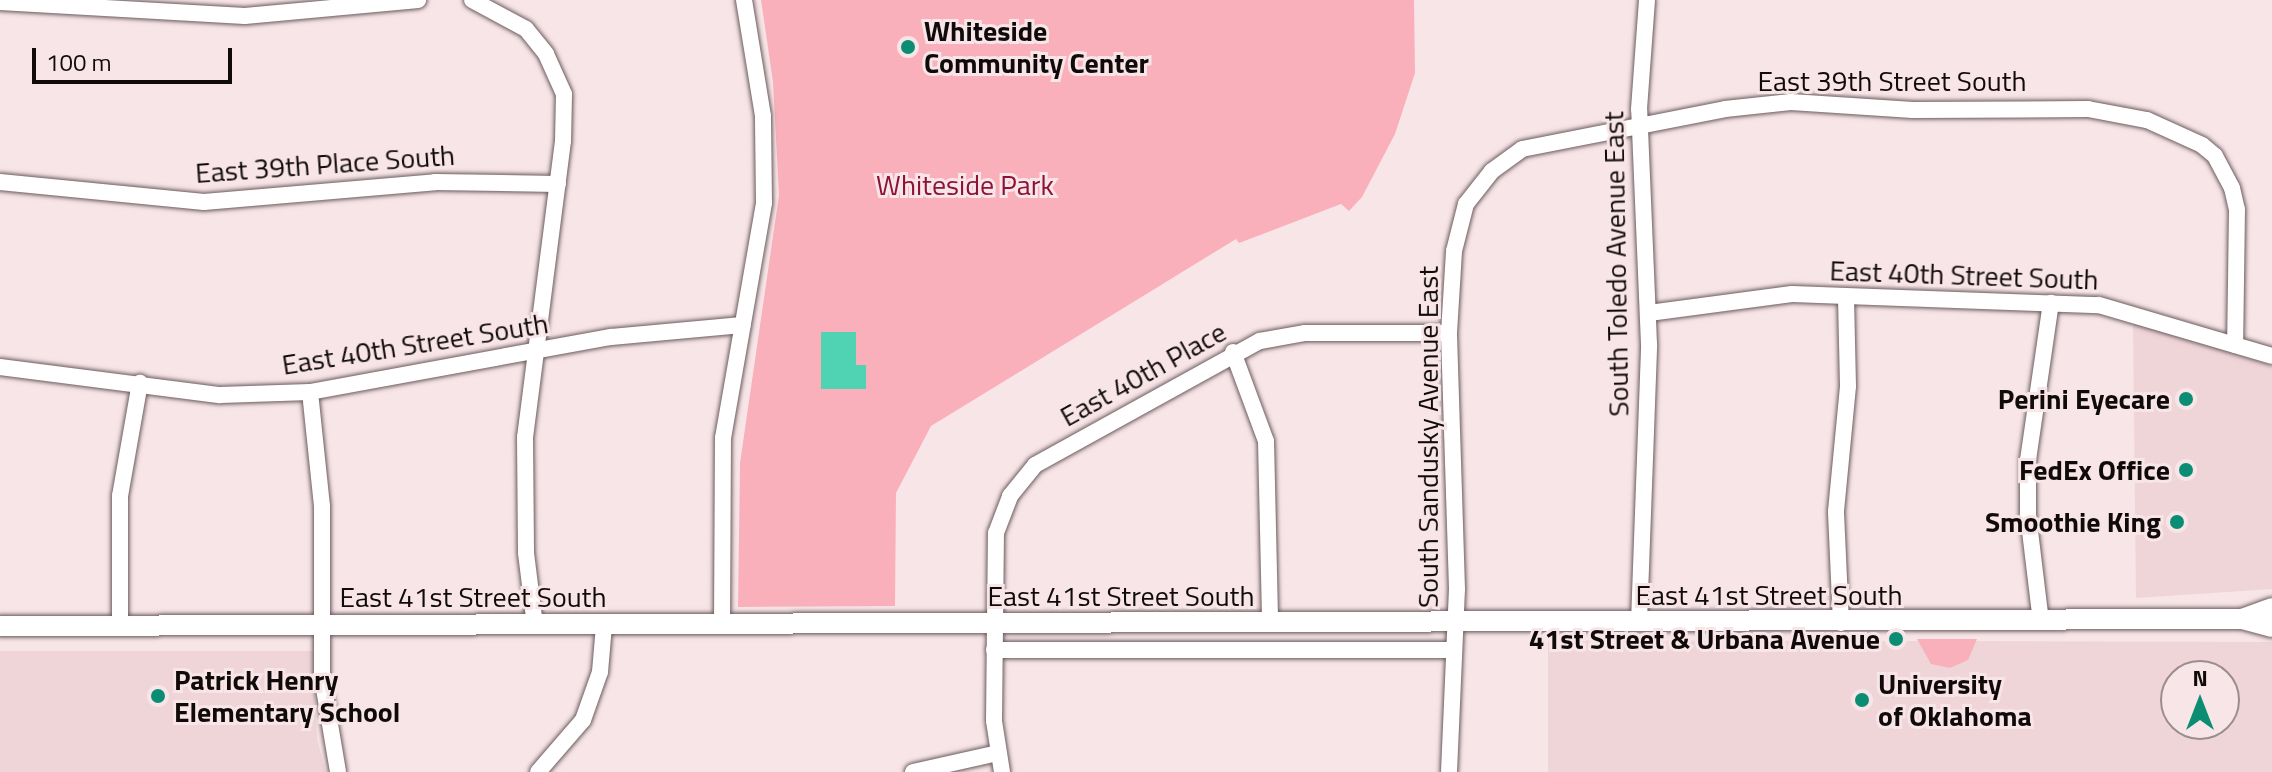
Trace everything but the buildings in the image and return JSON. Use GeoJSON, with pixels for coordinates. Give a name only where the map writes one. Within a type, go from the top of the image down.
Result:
{"type":"FeatureCollection","features":[{"type":"Feature","properties":{"kind":"main road","name":"East 41st Street South"},"geometry":{"type":"LineString","coordinates":[[2242,619],[2272,608]]}},
{"type":"Feature","properties":{"kind":"main road","name":"East 41st Street South"},"geometry":{"type":"LineString","coordinates":[[0,626],[1841,623],[2242,619],[2272,627]]}},
{"type":"Feature","properties":{"kind":"street"},"geometry":{"type":"LineString","coordinates":[[0,2],[187,7],[285,15],[418,0]]}},
{"type":"Feature","properties":{"kind":"street"},"geometry":{"type":"LineString","coordinates":[[472,0],[519,23],[546,54],[564,94],[558,184],[535,352],[523,488],[535,625]]}},
{"type":"Feature","properties":{"kind":"street"},"geometry":{"type":"LineString","coordinates":[[722,625],[723,438],[762,221],[765,155],[744,0]]}},
{"type":"Feature","properties":{"kind":"street","name":"South Toledo Avenue East"},"geometry":{"type":"LineString","coordinates":[[1639,622],[1649,313],[1639,125],[1647,0]]}},
{"type":"Feature","properties":{"kind":"street","name":"East 39th Street South"},"geometry":{"type":"LineString","coordinates":[[1542,142],[1791,102],[1913,110],[2056,108],[2120,114],[2192,138],[2220,163],[2237,209],[2235,345]]}},
{"type":"Feature","properties":{"kind":"street","name":"South Sandusky Avenue East"},"geometry":{"type":"LineString","coordinates":[[1449,772],[1454,623],[1449,333],[1454,251],[1466,204],[1492,171],[1542,142]]}},
{"type":"Feature","properties":{"kind":"street","name":"East 39th Place South"},"geometry":{"type":"LineString","coordinates":[[0,182],[204,202],[435,182],[558,184]]}},
{"type":"Feature","properties":{"kind":"street","name":"East 40th Street South"},"geometry":{"type":"LineString","coordinates":[[1649,313],[1792,294],[1950,304],[2051,303],[2129,311],[2272,356]]}},
{"type":"Feature","properties":{"kind":"street"},"geometry":{"type":"LineString","coordinates":[[1841,623],[1836,511],[1848,386],[1846,296]]}},
{"type":"Feature","properties":{"kind":"street"},"geometry":{"type":"LineString","coordinates":[[2041,622],[2028,514],[2028,460],[2051,303]]}},
{"type":"Feature","properties":{"kind":"street","name":"East 40th Street South"},"geometry":{"type":"LineString","coordinates":[[0,367],[220,395],[310,392],[636,333],[742,325]]}},
{"type":"Feature","properties":{"kind":"street","name":"East 40th Place"},"geometry":{"type":"LineString","coordinates":[[1002,772],[998,753],[994,650],[1000,515],[1022,478],[1054,453],[1233,352],[1260,341],[1305,333],[1449,333]]}},
{"type":"Feature","properties":{"kind":"street"},"geometry":{"type":"LineString","coordinates":[[1233,352],[1266,441],[1270,624]]}},
{"type":"Feature","properties":{"kind":"street"},"geometry":{"type":"LineString","coordinates":[[120,625],[120,496],[140,383]]}},
{"type":"Feature","properties":{"kind":"street"},"geometry":{"type":"LineString","coordinates":[[310,392],[322,506],[321,626],[325,707],[338,772]]}},
{"type":"Feature","properties":{"kind":"street"},"geometry":{"type":"LineString","coordinates":[[538,772],[583,720],[600,672],[604,625]]}},
{"type":"Feature","properties":{"kind":"street","name":"East 41st Street South"},"geometry":{"type":"LineString","coordinates":[[994,650],[1452,650]]}},
{"type":"Feature","properties":{"kind":"street"},"geometry":{"type":"LineString","coordinates":[[913,772],[998,753]]}},
{"type":"Feature","properties":{"kind":"shaded area"},"geometry":{"type":"Polygon","coordinates":[[[2133,321],[2272,366],[2272,589],[2136,598],[2133,321]]]}},
{"type":"Feature","properties":{"kind":"shaded area"},"geometry":{"type":"Polygon","coordinates":[[[821,332],[856,332],[856,365],[866,365],[866,389],[821,389],[821,332]]]}},
{"type":"Feature","properties":{"kind":"shaded area","name":"University of Oklahoma"},"geometry":{"type":"Polygon","coordinates":[[[1548,640],[2272,642],[2272,772],[1548,772],[1548,640]]]}},
{"type":"Feature","properties":{"kind":"shaded area","name":"Patrick Henry Elementary School"},"geometry":{"type":"Polygon","coordinates":[[[0,651],[313,651],[317,740],[326,772],[0,772],[0,651]]]}},
{"type":"Feature","properties":{"kind":"green space","name":"Whiteside Park"},"geometry":{"type":"Polygon","coordinates":[[[761,0],[1414,0],[1415,73],[1395,134],[1362,197],[1349,211],[1341,204],[1239,243],[1236,239],[931,426],[896,493],[895,606],[738,607],[740,463],[779,195],[773,82],[761,0]]]}},
{"type":"Feature","properties":{"kind":"green space"},"geometry":{"type":"Polygon","coordinates":[[[1917,639],[1977,639],[1968,660],[1950,668],[1931,664],[1917,639]]]}},
{"type":"Feature","properties":{"kind":"place","name":"Whiteside Community Center"},"geometry":{"type":"Point","coordinates":[908,47]}},
{"type":"Feature","properties":{"kind":"place","name":"Perini Eyecare"},"geometry":{"type":"Point","coordinates":[2186,399]}},
{"type":"Feature","properties":{"kind":"place","name":"FedEx Office"},"geometry":{"type":"Point","coordinates":[2186,470]}},
{"type":"Feature","properties":{"kind":"place","name":"Smoothie King"},"geometry":{"type":"Point","coordinates":[2177,522]}},
{"type":"Feature","properties":{"kind":"place","name":"41st Street & Urbana Avenue"},"geometry":{"type":"Point","coordinates":[1896,639]}},
{"type":"Feature","properties":{"kind":"place","name":"Patrick Henry Elementary School"},"geometry":{"type":"Point","coordinates":[158,696]}},
{"type":"Feature","properties":{"kind":"place","name":"University of Oklahoma"},"geometry":{"type":"Point","coordinates":[1862,700]}}]}
